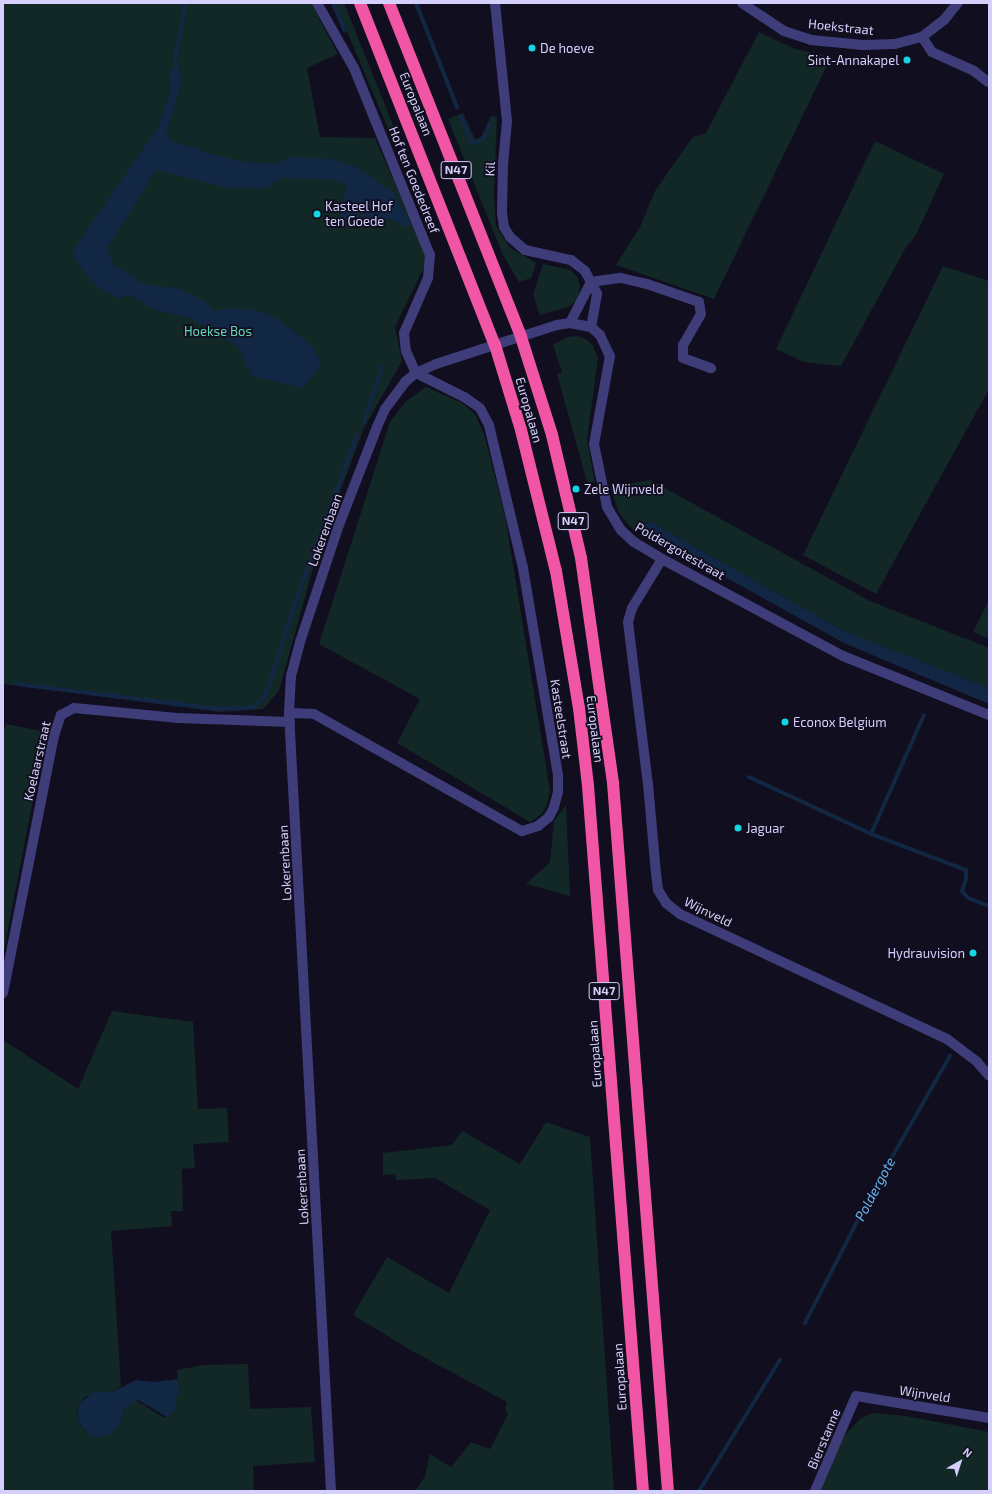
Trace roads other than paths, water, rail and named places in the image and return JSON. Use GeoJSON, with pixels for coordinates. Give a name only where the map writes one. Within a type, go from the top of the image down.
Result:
{"type":"FeatureCollection","features":[{"type":"Feature","properties":{"kind":"highway","name":"Europalaan"},"geometry":{"type":"LineString","coordinates":[[360,3],[495,344],[521,430],[556,570],[579,708],[588,786],[643,1491]]}},
{"type":"Feature","properties":{"kind":"highway","name":"Europalaan"},"geometry":{"type":"LineString","coordinates":[[389,3],[521,337],[552,435],[572,520],[586,589],[604,706],[613,783],[668,1491]]}},
{"type":"Feature","properties":{"kind":"street","name":"Hof ten Goededreef"},"geometry":{"type":"LineString","coordinates":[[317,3],[354,68],[430,255],[428,278],[404,333],[406,352],[416,374]]}},
{"type":"Feature","properties":{"kind":"street","name":"Kil"},"geometry":{"type":"LineString","coordinates":[[495,3],[507,121],[503,171],[502,213],[504,227],[510,237],[525,250],[571,260],[585,271],[597,294],[591,327]]}},
{"type":"Feature","properties":{"kind":"street","name":"Hoekstraat"},"geometry":{"type":"LineString","coordinates":[[742,3],[784,31],[811,40],[857,44],[895,44],[922,37],[944,20],[958,3]]}},
{"type":"Feature","properties":{"kind":"street"},"geometry":{"type":"LineString","coordinates":[[922,37],[932,52],[974,71],[988,82]]}},
{"type":"Feature","properties":{"kind":"street"},"geometry":{"type":"LineString","coordinates":[[570,323],[591,282],[621,278],[647,284],[699,302],[701,314],[683,345],[683,358],[711,368]]}},
{"type":"Feature","properties":{"kind":"street"},"geometry":{"type":"LineString","coordinates":[[521,337],[570,323],[591,327]]}},
{"type":"Feature","properties":{"kind":"street","name":"Poldergotestraat"},"geometry":{"type":"LineString","coordinates":[[591,327],[600,335],[610,356],[594,444],[607,507],[621,530],[634,542],[662,559],[843,656],[989,715]]}},
{"type":"Feature","properties":{"kind":"street","name":"Lokerenbaan"},"geometry":{"type":"LineString","coordinates":[[331,1491],[290,718],[292,676],[300,642],[342,518],[385,409],[405,382],[416,374],[436,364],[521,337]]}},
{"type":"Feature","properties":{"kind":"street","name":"Kasteelstraat"},"geometry":{"type":"LineString","coordinates":[[290,718],[314,714],[522,831],[538,826],[549,817],[554,807],[558,792],[558,775],[523,568],[489,425],[480,408],[464,397],[416,374]]}},
{"type":"Feature","properties":{"kind":"street","name":"Wijnveld"},"geometry":{"type":"LineString","coordinates":[[662,559],[632,608],[628,622],[648,784],[658,890],[666,903],[680,914],[947,1039],[977,1062],[989,1076]]}},
{"type":"Feature","properties":{"kind":"street","name":"Koelaarstraat"},"geometry":{"type":"LineString","coordinates":[[3,993],[54,736],[61,715],[74,708],[177,718],[290,718]]}},
{"type":"Feature","properties":{"kind":"street","name":"Wijnveld"},"geometry":{"type":"LineString","coordinates":[[856,1396],[989,1418]]}},
{"type":"Feature","properties":{"kind":"street","name":"Bierstanne"},"geometry":{"type":"LineString","coordinates":[[815,1491],[856,1396]]}},
{"type":"Feature","properties":{"kind":"water"},"geometry":{"type":"Polygon","coordinates":[[[172,68],[177,69],[183,76],[166,133],[170,139],[187,147],[196,147],[201,151],[238,161],[275,164],[289,157],[332,159],[358,168],[393,192],[411,224],[407,228],[391,219],[370,223],[340,224],[338,220],[347,185],[330,179],[282,178],[266,188],[228,188],[156,170],[107,249],[114,265],[146,285],[177,288],[203,300],[215,311],[233,308],[258,311],[278,319],[312,346],[320,361],[318,370],[303,388],[252,376],[238,347],[208,327],[184,316],[155,310],[128,294],[120,299],[100,289],[83,271],[72,252],[159,126],[171,90],[169,74],[172,68]],[[363,201],[358,202],[354,209],[358,216],[369,212],[369,206],[363,201]]]}},
{"type":"Feature","properties":{"kind":"water"},"geometry":{"type":"Polygon","coordinates":[[[649,521],[842,630],[989,688],[989,704],[844,643],[639,529],[649,521]]]}},
{"type":"Feature","properties":{"kind":"water"},"geometry":{"type":"Polygon","coordinates":[[[178,1379],[179,1394],[175,1398],[175,1410],[167,1417],[138,1400],[126,1407],[118,1427],[109,1435],[98,1437],[89,1435],[77,1420],[79,1404],[94,1392],[112,1392],[136,1380],[153,1382],[178,1379]]]}},
{"type":"Feature","properties":{"kind":"waterway"},"geometry":{"type":"LineString","coordinates":[[177,69],[175,58],[186,3]]}},
{"type":"Feature","properties":{"kind":"waterway"},"geometry":{"type":"LineString","coordinates":[[333,3],[345,31]]}},
{"type":"Feature","properties":{"kind":"waterway"},"geometry":{"type":"LineString","coordinates":[[416,3],[457,107]]}},
{"type":"Feature","properties":{"kind":"waterway"},"geometry":{"type":"LineString","coordinates":[[461,116],[470,140],[476,143],[485,137],[490,124]]}},
{"type":"Feature","properties":{"kind":"waterway"},"geometry":{"type":"LineString","coordinates":[[364,422],[382,367]]}},
{"type":"Feature","properties":{"kind":"waterway"},"geometry":{"type":"LineString","coordinates":[[17,684],[218,709],[253,707],[263,698],[269,685],[296,600],[357,435]]}},
{"type":"Feature","properties":{"kind":"waterway"},"geometry":{"type":"LineString","coordinates":[[871,834],[924,715]]}},
{"type":"Feature","properties":{"kind":"waterway"},"geometry":{"type":"LineString","coordinates":[[749,777],[871,834],[966,870],[966,879],[962,891],[968,898],[989,906]]}},
{"type":"Feature","properties":{"kind":"waterway","name":"Poldergote"},"geometry":{"type":"LineString","coordinates":[[805,1323],[876,1185],[950,1056]]}},
{"type":"Feature","properties":{"kind":"waterway","name":"Poldergote"},"geometry":{"type":"LineString","coordinates":[[699,1491],[780,1360]]}},
{"type":"Feature","properties":{"kind":"place","name":"De hoeve"},"geometry":{"type":"Point","coordinates":[532,48]}},
{"type":"Feature","properties":{"kind":"place","name":"Sint-Annakapel"},"geometry":{"type":"Point","coordinates":[907,60]}},
{"type":"Feature","properties":{"kind":"place","name":"Kasteel Hof ten Goede"},"geometry":{"type":"Point","coordinates":[317,214]}},
{"type":"Feature","properties":{"kind":"place","name":"Zele Wijnveld"},"geometry":{"type":"Point","coordinates":[576,489]}},
{"type":"Feature","properties":{"kind":"place","name":"Econox Belgium"},"geometry":{"type":"Point","coordinates":[785,722]}},
{"type":"Feature","properties":{"kind":"place","name":"Jaguar"},"geometry":{"type":"Point","coordinates":[738,828]}},
{"type":"Feature","properties":{"kind":"place","name":"Hydrauvision"},"geometry":{"type":"Point","coordinates":[973,953]}},
{"type":"Feature","properties":{"kind":"park label","name":"Hoekse Bos"},"geometry":{"type":"Point","coordinates":[218,331]}}]}
